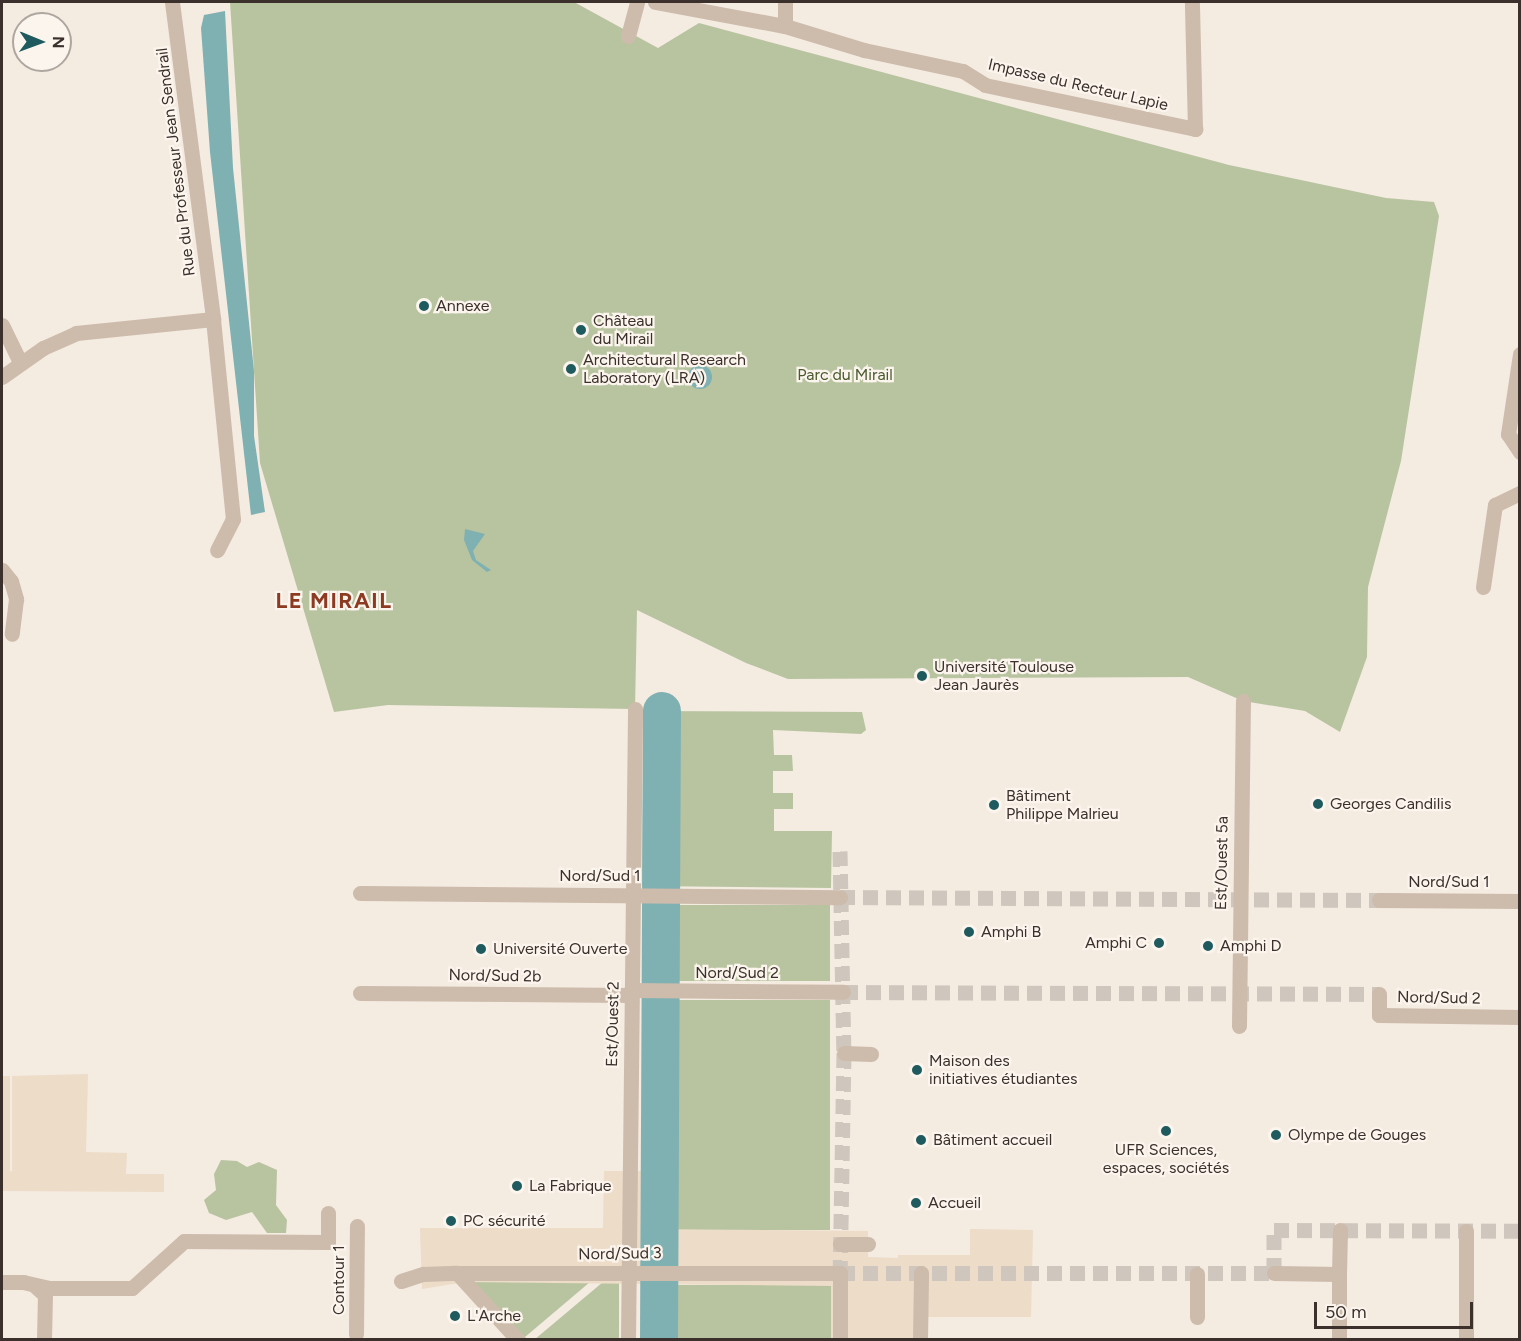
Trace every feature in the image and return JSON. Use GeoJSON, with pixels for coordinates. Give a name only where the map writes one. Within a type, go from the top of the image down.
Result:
{"type":"FeatureCollection","features":[{"type":"Feature","properties":{"kind":"street","name":"Rue du Professeur Jean Sendrail"},"geometry":{"type":"LineString","coordinates":[[172,2],[213,320],[234,519],[218,550]]}},
{"type":"Feature","properties":{"kind":"street"},"geometry":{"type":"LineString","coordinates":[[628,36],[637,2]]}},
{"type":"Feature","properties":{"kind":"street","name":"Impasse du Recteur Lapie"},"geometry":{"type":"LineString","coordinates":[[655,2],[785,26],[864,50],[963,71],[986,85],[1195,129],[1192,2]]}},
{"type":"Feature","properties":{"kind":"street"},"geometry":{"type":"LineString","coordinates":[[785,2],[785,26]]}},
{"type":"Feature","properties":{"kind":"street"},"geometry":{"type":"LineString","coordinates":[[2,377],[20,362],[76,333],[213,320]]}},
{"type":"Feature","properties":{"kind":"street"},"geometry":{"type":"LineString","coordinates":[[2,325],[20,362]]}},
{"type":"Feature","properties":{"kind":"street"},"geometry":{"type":"LineString","coordinates":[[1520,354],[1508,434],[1520,452]]}},
{"type":"Feature","properties":{"kind":"street"},"geometry":{"type":"LineString","coordinates":[[1483,587],[1495,505],[1520,493]]}},
{"type":"Feature","properties":{"kind":"street"},"geometry":{"type":"LineString","coordinates":[[2,570],[11,581],[16,599],[12,634]]}},
{"type":"Feature","properties":{"kind":"street","name":"Est/Ouest 5a"},"geometry":{"type":"LineString","coordinates":[[1239,1026],[1243,701]]}},
{"type":"Feature","properties":{"kind":"street","name":"Est/Ouest 2"},"geometry":{"type":"LineString","coordinates":[[628,1340],[633,1272],[631,993],[633,895],[627,848],[635,709]]}},
{"type":"Feature","properties":{"kind":"street","name":"Nord/Sud 1"},"geometry":{"type":"LineString","coordinates":[[360,893],[840,897]]}},
{"type":"Feature","properties":{"kind":"street","name":"Nord/Sud 1"},"geometry":{"type":"LineString","coordinates":[[1379,900],[1520,901]]}},
{"type":"Feature","properties":{"kind":"street","name":"Nord/Sud 2"},"geometry":{"type":"LineString","coordinates":[[631,993],[650,991],[843,992]]}},
{"type":"Feature","properties":{"kind":"street","name":"Nord/Sud 2b"},"geometry":{"type":"LineString","coordinates":[[360,993],[631,993]]}},
{"type":"Feature","properties":{"kind":"street","name":"Nord/Sud 2"},"geometry":{"type":"LineString","coordinates":[[1379,994],[1379,1015],[1520,1017]]}},
{"type":"Feature","properties":{"kind":"street"},"geometry":{"type":"LineString","coordinates":[[844,1053],[871,1054]]}},
{"type":"Feature","properties":{"kind":"street"},"geometry":{"type":"LineString","coordinates":[[2,1282],[23,1282],[35,1286],[132,1288],[183,1241],[328,1242],[328,1213]]}},
{"type":"Feature","properties":{"kind":"street","name":"Contour 1"},"geometry":{"type":"LineString","coordinates":[[356,1334],[357,1226]]}},
{"type":"Feature","properties":{"kind":"street"},"geometry":{"type":"LineString","coordinates":[[1339,1340],[1340,1230]]}},
{"type":"Feature","properties":{"kind":"street"},"geometry":{"type":"LineString","coordinates":[[1466,1231],[1467,1340]]}},
{"type":"Feature","properties":{"kind":"street"},"geometry":{"type":"LineString","coordinates":[[840,1244],[867,1244]]}},
{"type":"Feature","properties":{"kind":"street","name":"Nord/Sud 3"},"geometry":{"type":"LineString","coordinates":[[401,1281],[423,1274],[457,1273],[840,1272],[840,1340]]}},
{"type":"Feature","properties":{"kind":"street"},"geometry":{"type":"LineString","coordinates":[[457,1273],[518,1340]]}},
{"type":"Feature","properties":{"kind":"street"},"geometry":{"type":"LineString","coordinates":[[920,1340],[921,1273]]}},
{"type":"Feature","properties":{"kind":"street"},"geometry":{"type":"LineString","coordinates":[[1274,1273],[1340,1274]]}},
{"type":"Feature","properties":{"kind":"street"},"geometry":{"type":"LineString","coordinates":[[1197,1274],[1197,1317]]}},
{"type":"Feature","properties":{"kind":"street"},"geometry":{"type":"LineString","coordinates":[[35,1286],[45,1295],[44,1340]]}},
{"type":"Feature","properties":{"kind":"green space","name":"Parc du Mirail"},"geometry":{"type":"Polygon","coordinates":[[[230,2],[574,2],[658,48],[699,23],[1229,165],[1386,198],[1434,202],[1439,216],[1401,461],[1368,587],[1367,657],[1340,732],[1305,711],[1243,701],[1188,677],[788,679],[746,663],[637,610],[635,709],[388,705],[334,712],[260,463],[230,2]]]}},
{"type":"Feature","properties":{"kind":"green space"},"geometry":{"type":"Polygon","coordinates":[[[644,711],[862,712],[866,730],[861,734],[773,730],[774,755],[792,755],[793,771],[773,771],[773,793],[793,793],[793,809],[774,809],[774,831],[832,831],[831,888],[642,886],[644,711]]]}},
{"type":"Feature","properties":{"kind":"green space"},"geometry":{"type":"Polygon","coordinates":[[[642,905],[830,905],[830,981],[642,981],[642,905]]]}},
{"type":"Feature","properties":{"kind":"green space"},"geometry":{"type":"Polygon","coordinates":[[[642,1000],[830,1000],[830,1230],[642,1230],[642,1000]]]}},
{"type":"Feature","properties":{"kind":"green space"},"geometry":{"type":"Polygon","coordinates":[[[221,1160],[237,1161],[247,1167],[259,1162],[277,1170],[276,1205],[287,1220],[286,1233],[267,1233],[252,1212],[226,1220],[209,1213],[204,1200],[216,1190],[214,1174],[221,1160]]]}},
{"type":"Feature","properties":{"kind":"green space"},"geometry":{"type":"Polygon","coordinates":[[[471,1282],[590,1282],[525,1337],[471,1282]]]}},
{"type":"Feature","properties":{"kind":"green space"},"geometry":{"type":"Polygon","coordinates":[[[603,1282],[619,1282],[619,1339],[534,1340],[603,1282]]]}},
{"type":"Feature","properties":{"kind":"green space"},"geometry":{"type":"Polygon","coordinates":[[[641,1285],[831,1285],[831,1340],[641,1340],[641,1285]]]}},
{"type":"Feature","properties":{"kind":"shaded area"},"geometry":{"type":"Polygon","coordinates":[[[88,1074],[86,1152],[127,1153],[126,1174],[164,1174],[164,1192],[2,1191],[2,1076],[10,1076],[10,1171],[47,1172],[12,1171],[12,1076],[88,1074]]]}},
{"type":"Feature","properties":{"kind":"shaded area"},"geometry":{"type":"Polygon","coordinates":[[[604,1171],[641,1171],[641,1229],[868,1231],[868,1257],[898,1258],[898,1255],[970,1255],[970,1229],[1033,1230],[1031,1317],[926,1317],[925,1339],[831,1340],[831,1286],[465,1282],[422,1289],[420,1228],[603,1228],[604,1171]]]}},
{"type":"Feature","properties":{"kind":"water"},"geometry":{"type":"Polygon","coordinates":[[[225,11],[233,168],[254,371],[254,436],[265,512],[251,515],[210,152],[201,28],[204,15],[225,11]]]}},
{"type":"Feature","properties":{"kind":"water"},"geometry":{"type":"Polygon","coordinates":[[[700,365],[705,366],[711,372],[711,382],[705,388],[700,389],[695,388],[689,382],[688,377],[689,372],[695,366],[700,365]]]}},
{"type":"Feature","properties":{"kind":"water"},"geometry":{"type":"Polygon","coordinates":[[[465,529],[485,534],[473,551],[476,560],[491,570],[487,572],[472,560],[464,540],[465,529]]]}},
{"type":"Feature","properties":{"kind":"waterway"},"geometry":{"type":"LineString","coordinates":[[659,1340],[662,711]]}},
{"type":"Feature","properties":{"kind":"tunnel"},"geometry":{"type":"LineString","coordinates":[[840,851],[844,1053],[840,1273],[1274,1273],[1274,1230],[1520,1231]]}},
{"type":"Feature","properties":{"kind":"tunnel"},"geometry":{"type":"LineString","coordinates":[[840,897],[1379,900]]}},
{"type":"Feature","properties":{"kind":"tunnel"},"geometry":{"type":"LineString","coordinates":[[843,992],[1379,994]]}},
{"type":"Feature","properties":{"kind":"place","name":"Annexe"},"geometry":{"type":"Point","coordinates":[424,306]}},
{"type":"Feature","properties":{"kind":"place","name":"Château du Mirail"},"geometry":{"type":"Point","coordinates":[581,330]}},
{"type":"Feature","properties":{"kind":"place","name":"Architectural Research Laboratory (LRA)"},"geometry":{"type":"Point","coordinates":[571,369]}},
{"type":"Feature","properties":{"kind":"place","name":"Université Toulouse Jean Jaurès"},"geometry":{"type":"Point","coordinates":[922,676]}},
{"type":"Feature","properties":{"kind":"place","name":"Georges Candilis"},"geometry":{"type":"Point","coordinates":[1318,804]}},
{"type":"Feature","properties":{"kind":"place","name":"Bâtiment Philippe Malrieu"},"geometry":{"type":"Point","coordinates":[994,805]}},
{"type":"Feature","properties":{"kind":"place","name":"Amphi B"},"geometry":{"type":"Point","coordinates":[969,932]}},
{"type":"Feature","properties":{"kind":"place","name":"Amphi C"},"geometry":{"type":"Point","coordinates":[1159,943]}},
{"type":"Feature","properties":{"kind":"place","name":"Amphi D"},"geometry":{"type":"Point","coordinates":[1208,946]}},
{"type":"Feature","properties":{"kind":"place","name":"Université Ouverte"},"geometry":{"type":"Point","coordinates":[481,949]}},
{"type":"Feature","properties":{"kind":"place","name":"Maison des initiatives étudiantes"},"geometry":{"type":"Point","coordinates":[917,1070]}},
{"type":"Feature","properties":{"kind":"place","name":"UFR Sciences, espaces, sociétés"},"geometry":{"type":"Point","coordinates":[1166,1131]}},
{"type":"Feature","properties":{"kind":"place","name":"Olympe de Gouges"},"geometry":{"type":"Point","coordinates":[1276,1135]}},
{"type":"Feature","properties":{"kind":"place","name":"Bâtiment accueil"},"geometry":{"type":"Point","coordinates":[921,1140]}},
{"type":"Feature","properties":{"kind":"place","name":"La Fabrique"},"geometry":{"type":"Point","coordinates":[517,1186]}},
{"type":"Feature","properties":{"kind":"place","name":"Accueil"},"geometry":{"type":"Point","coordinates":[916,1203]}},
{"type":"Feature","properties":{"kind":"place","name":"PC sécurité"},"geometry":{"type":"Point","coordinates":[451,1221]}},
{"type":"Feature","properties":{"kind":"place","name":"L'Arche"},"geometry":{"type":"Point","coordinates":[455,1316]}},
{"type":"Feature","properties":{"kind":"district","name":"LE MIRAIL"},"geometry":{"type":"Point","coordinates":[334,601]}}]}
